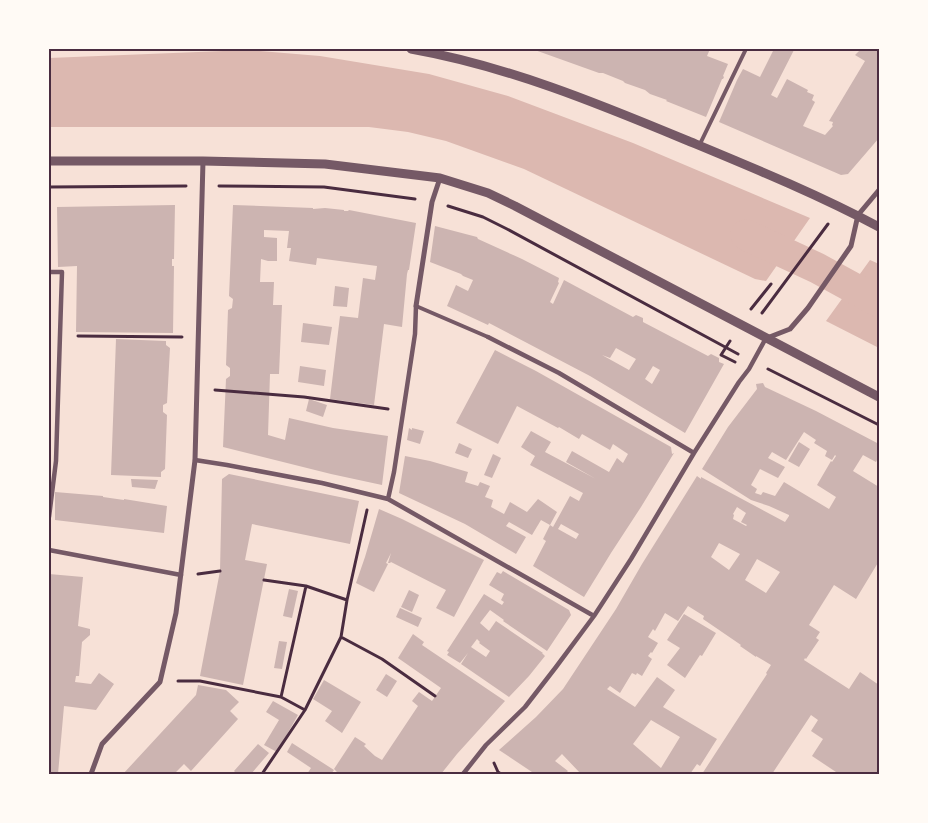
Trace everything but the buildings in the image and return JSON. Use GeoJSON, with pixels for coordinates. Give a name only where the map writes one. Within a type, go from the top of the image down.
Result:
{"type":"FeatureCollection","features":[{"type":"Feature","properties":{"kind":"street"},"geometry":{"type":"LineString","coordinates":[[411,49],[501,70],[553,87],[827,200],[879,226]]}},
{"type":"Feature","properties":{"kind":"street"},"geometry":{"type":"LineString","coordinates":[[49,161],[203,161],[325,164],[440,178],[488,193],[515,206],[879,397]]}},
{"type":"Feature","properties":{"kind":"street"},"geometry":{"type":"LineString","coordinates":[[90,774],[102,744],[160,682],[176,613],[195,460],[203,161]]}},
{"type":"Feature","properties":{"kind":"street"},"geometry":{"type":"LineString","coordinates":[[388,499],[394,472],[415,334],[416,306],[432,202],[440,178]]}},
{"type":"Feature","properties":{"kind":"street"},"geometry":{"type":"LineString","coordinates":[[463,774],[486,745],[525,707],[594,616],[694,453],[749,369],[766,338],[790,329],[808,308],[851,246],[858,216],[879,190]]}},
{"type":"Feature","properties":{"kind":"street"},"geometry":{"type":"LineString","coordinates":[[49,272],[62,272],[56,461],[49,517]]}},
{"type":"Feature","properties":{"kind":"street"},"geometry":{"type":"LineString","coordinates":[[488,337],[559,373],[694,453]]}},
{"type":"Feature","properties":{"kind":"street"},"geometry":{"type":"LineString","coordinates":[[195,460],[322,483],[388,499],[594,616]]}},
{"type":"Feature","properties":{"kind":"street"},"geometry":{"type":"LineString","coordinates":[[49,550],[181,575]]}},
{"type":"Feature","properties":{"kind":"lane"},"geometry":{"type":"LineString","coordinates":[[699,146],[746,49]]}},
{"type":"Feature","properties":{"kind":"lane"},"geometry":{"type":"LineString","coordinates":[[416,306],[488,337]]}},
{"type":"Feature","properties":{"kind":"path"},"geometry":{"type":"LineString","coordinates":[[766,338],[762,313],[824,228]]}},
{"type":"Feature","properties":{"kind":"path"},"geometry":{"type":"LineString","coordinates":[[60,335],[198,338]]}},
{"type":"Feature","properties":{"kind":"path"},"geometry":{"type":"LineString","coordinates":[[784,377],[879,425]]}},
{"type":"Feature","properties":{"kind":"path"},"geometry":{"type":"LineString","coordinates":[[197,388],[304,396],[403,411]]}},
{"type":"Feature","properties":{"kind":"path"},"geometry":{"type":"LineString","coordinates":[[262,774],[305,710],[341,637],[369,495]]}},
{"type":"Feature","properties":{"kind":"path"},"geometry":{"type":"LineString","coordinates":[[264,580],[306,586],[347,600]]}},
{"type":"Feature","properties":{"kind":"path"},"geometry":{"type":"LineString","coordinates":[[281,697],[306,586]]}},
{"type":"Feature","properties":{"kind":"path"},"geometry":{"type":"LineString","coordinates":[[341,637],[382,659],[436,696]]}},
{"type":"Feature","properties":{"kind":"path"},"geometry":{"type":"LineString","coordinates":[[160,682],[200,680],[281,697],[305,710]]}},
{"type":"Feature","properties":{"kind":"shaded area"},"geometry":{"type":"Polygon","coordinates":[[[248,50],[320,56],[429,74],[508,96],[633,143],[810,218],[766,281],[755,279],[524,169],[446,141],[408,132],[369,127],[49,127],[49,58],[248,50]]]}},
{"type":"Feature","properties":{"kind":"shaded area"},"geometry":{"type":"Polygon","coordinates":[[[870,260],[879,264],[879,348],[826,321],[870,260]]]}},
{"type":"Feature","properties":{"kind":"waterway"},"geometry":{"type":"LineString","coordinates":[[746,235],[817,268],[879,302]]}}]}
